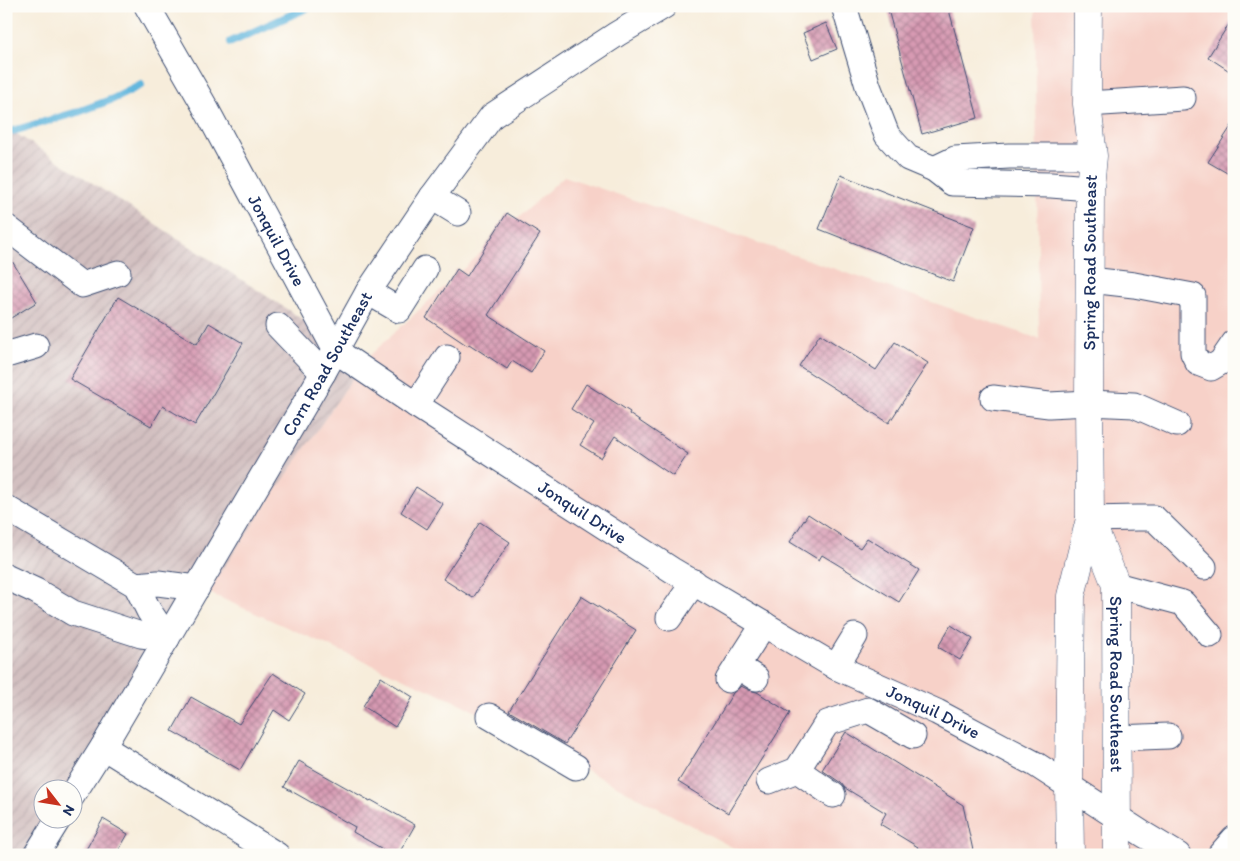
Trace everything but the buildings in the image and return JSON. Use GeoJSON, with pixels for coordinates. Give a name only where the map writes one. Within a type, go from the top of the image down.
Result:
{"type":"FeatureCollection","features":[{"type":"Feature","properties":{"kind":"main road","name":"Spring Road Southeast"},"geometry":{"type":"LineString","coordinates":[[1070,855],[1071,596],[1090,519],[1102,404],[1090,280],[1090,188],[1093,156],[1087,104],[1088,6]]}},
{"type":"Feature","properties":{"kind":"main road","name":"Spring Road Southeast"},"geometry":{"type":"LineString","coordinates":[[1090,519],[1116,586],[1117,855]]}},
{"type":"Feature","properties":{"kind":"street","name":"Jonquil Drive"},"geometry":{"type":"LineString","coordinates":[[147,6],[204,105],[336,351],[416,405],[672,570],[836,667],[962,724],[1035,764],[1117,818],[1178,855]]}},
{"type":"Feature","properties":{"kind":"street","name":"Corn Road Southeast"},"geometry":{"type":"LineString","coordinates":[[82,780],[323,374],[368,292],[432,197],[492,116],[617,34],[664,6]]}},
{"type":"Feature","properties":{"kind":"street"},"geometry":{"type":"LineString","coordinates":[[844,6],[868,86],[887,136],[908,158],[934,169],[952,182],[1090,188]]}},
{"type":"Feature","properties":{"kind":"street"},"geometry":{"type":"LineString","coordinates":[[1087,104],[1183,98]]}},
{"type":"Feature","properties":{"kind":"street"},"geometry":{"type":"LineString","coordinates":[[934,169],[955,159],[1009,156],[1093,156]]}},
{"type":"Feature","properties":{"kind":"street"},"geometry":{"type":"LineString","coordinates":[[432,197],[458,213]]}},
{"type":"Feature","properties":{"kind":"street"},"geometry":{"type":"LineString","coordinates":[[6,227],[82,286],[118,273]]}},
{"type":"Feature","properties":{"kind":"street"},"geometry":{"type":"LineString","coordinates":[[368,292],[401,318],[425,269]]}},
{"type":"Feature","properties":{"kind":"street"},"geometry":{"type":"LineString","coordinates":[[1090,280],[1193,296],[1193,352],[1198,363],[1211,368],[1221,362],[1234,343]]}},
{"type":"Feature","properties":{"kind":"street"},"geometry":{"type":"LineString","coordinates":[[278,326],[323,374]]}},
{"type":"Feature","properties":{"kind":"street"},"geometry":{"type":"LineString","coordinates":[[6,356],[36,346]]}},
{"type":"Feature","properties":{"kind":"street"},"geometry":{"type":"LineString","coordinates":[[416,405],[447,357]]}},
{"type":"Feature","properties":{"kind":"street"},"geometry":{"type":"LineString","coordinates":[[994,398],[1049,405],[1134,405],[1177,424]]}},
{"type":"Feature","properties":{"kind":"street"},"geometry":{"type":"LineString","coordinates":[[6,508],[136,585],[149,611],[167,638]]}},
{"type":"Feature","properties":{"kind":"street"},"geometry":{"type":"LineString","coordinates":[[1090,519],[1154,518],[1204,568]]}},
{"type":"Feature","properties":{"kind":"street"},"geometry":{"type":"LineString","coordinates":[[6,577],[36,591],[73,613],[142,635],[167,638]]}},
{"type":"Feature","properties":{"kind":"street"},"geometry":{"type":"LineString","coordinates":[[670,618],[694,582]]}},
{"type":"Feature","properties":{"kind":"street"},"geometry":{"type":"LineString","coordinates":[[136,585],[158,583],[197,588]]}},
{"type":"Feature","properties":{"kind":"street"},"geometry":{"type":"LineString","coordinates":[[1116,586],[1183,603],[1210,635]]}},
{"type":"Feature","properties":{"kind":"street"},"geometry":{"type":"LineString","coordinates":[[740,675],[764,624]]}},
{"type":"Feature","properties":{"kind":"street"},"geometry":{"type":"LineString","coordinates":[[836,667],[855,636]]}},
{"type":"Feature","properties":{"kind":"street"},"geometry":{"type":"LineString","coordinates":[[882,717],[893,693]]}},
{"type":"Feature","properties":{"kind":"street"},"geometry":{"type":"LineString","coordinates":[[769,781],[797,770],[827,723],[868,710],[913,736]]}},
{"type":"Feature","properties":{"kind":"street"},"geometry":{"type":"LineString","coordinates":[[489,716],[576,767]]}},
{"type":"Feature","properties":{"kind":"street"},"geometry":{"type":"LineString","coordinates":[[1117,738],[1168,736]]}},
{"type":"Feature","properties":{"kind":"street"},"geometry":{"type":"LineString","coordinates":[[103,747],[277,855]]}},
{"type":"Feature","properties":{"kind":"street"},"geometry":{"type":"LineString","coordinates":[[797,770],[833,795]]}},
{"type":"Feature","properties":{"kind":"street"},"geometry":{"type":"LineString","coordinates":[[36,855],[53,828]]}},
{"type":"Feature","properties":{"kind":"street"},"geometry":{"type":"LineString","coordinates":[[1220,855],[1234,839]]}},
{"type":"Feature","properties":{"kind":"shaded area"},"geometry":{"type":"Polygon","coordinates":[[[1035,6],[1234,6],[1234,855],[747,855],[461,704],[207,592],[365,360],[564,176],[1039,339],[1035,6]]]}},
{"type":"Feature","properties":{"kind":"shaded area"},"geometry":{"type":"Polygon","coordinates":[[[6,127],[365,360],[207,592],[82,797],[82,778],[32,778],[32,828],[62,828],[46,855],[6,855],[6,127]]]}},
{"type":"Feature","properties":{"kind":"waterway"},"geometry":{"type":"LineString","coordinates":[[231,42],[311,6]]}},
{"type":"Feature","properties":{"kind":"waterway"},"geometry":{"type":"LineString","coordinates":[[6,133],[78,112],[113,99],[141,85]]}}]}
